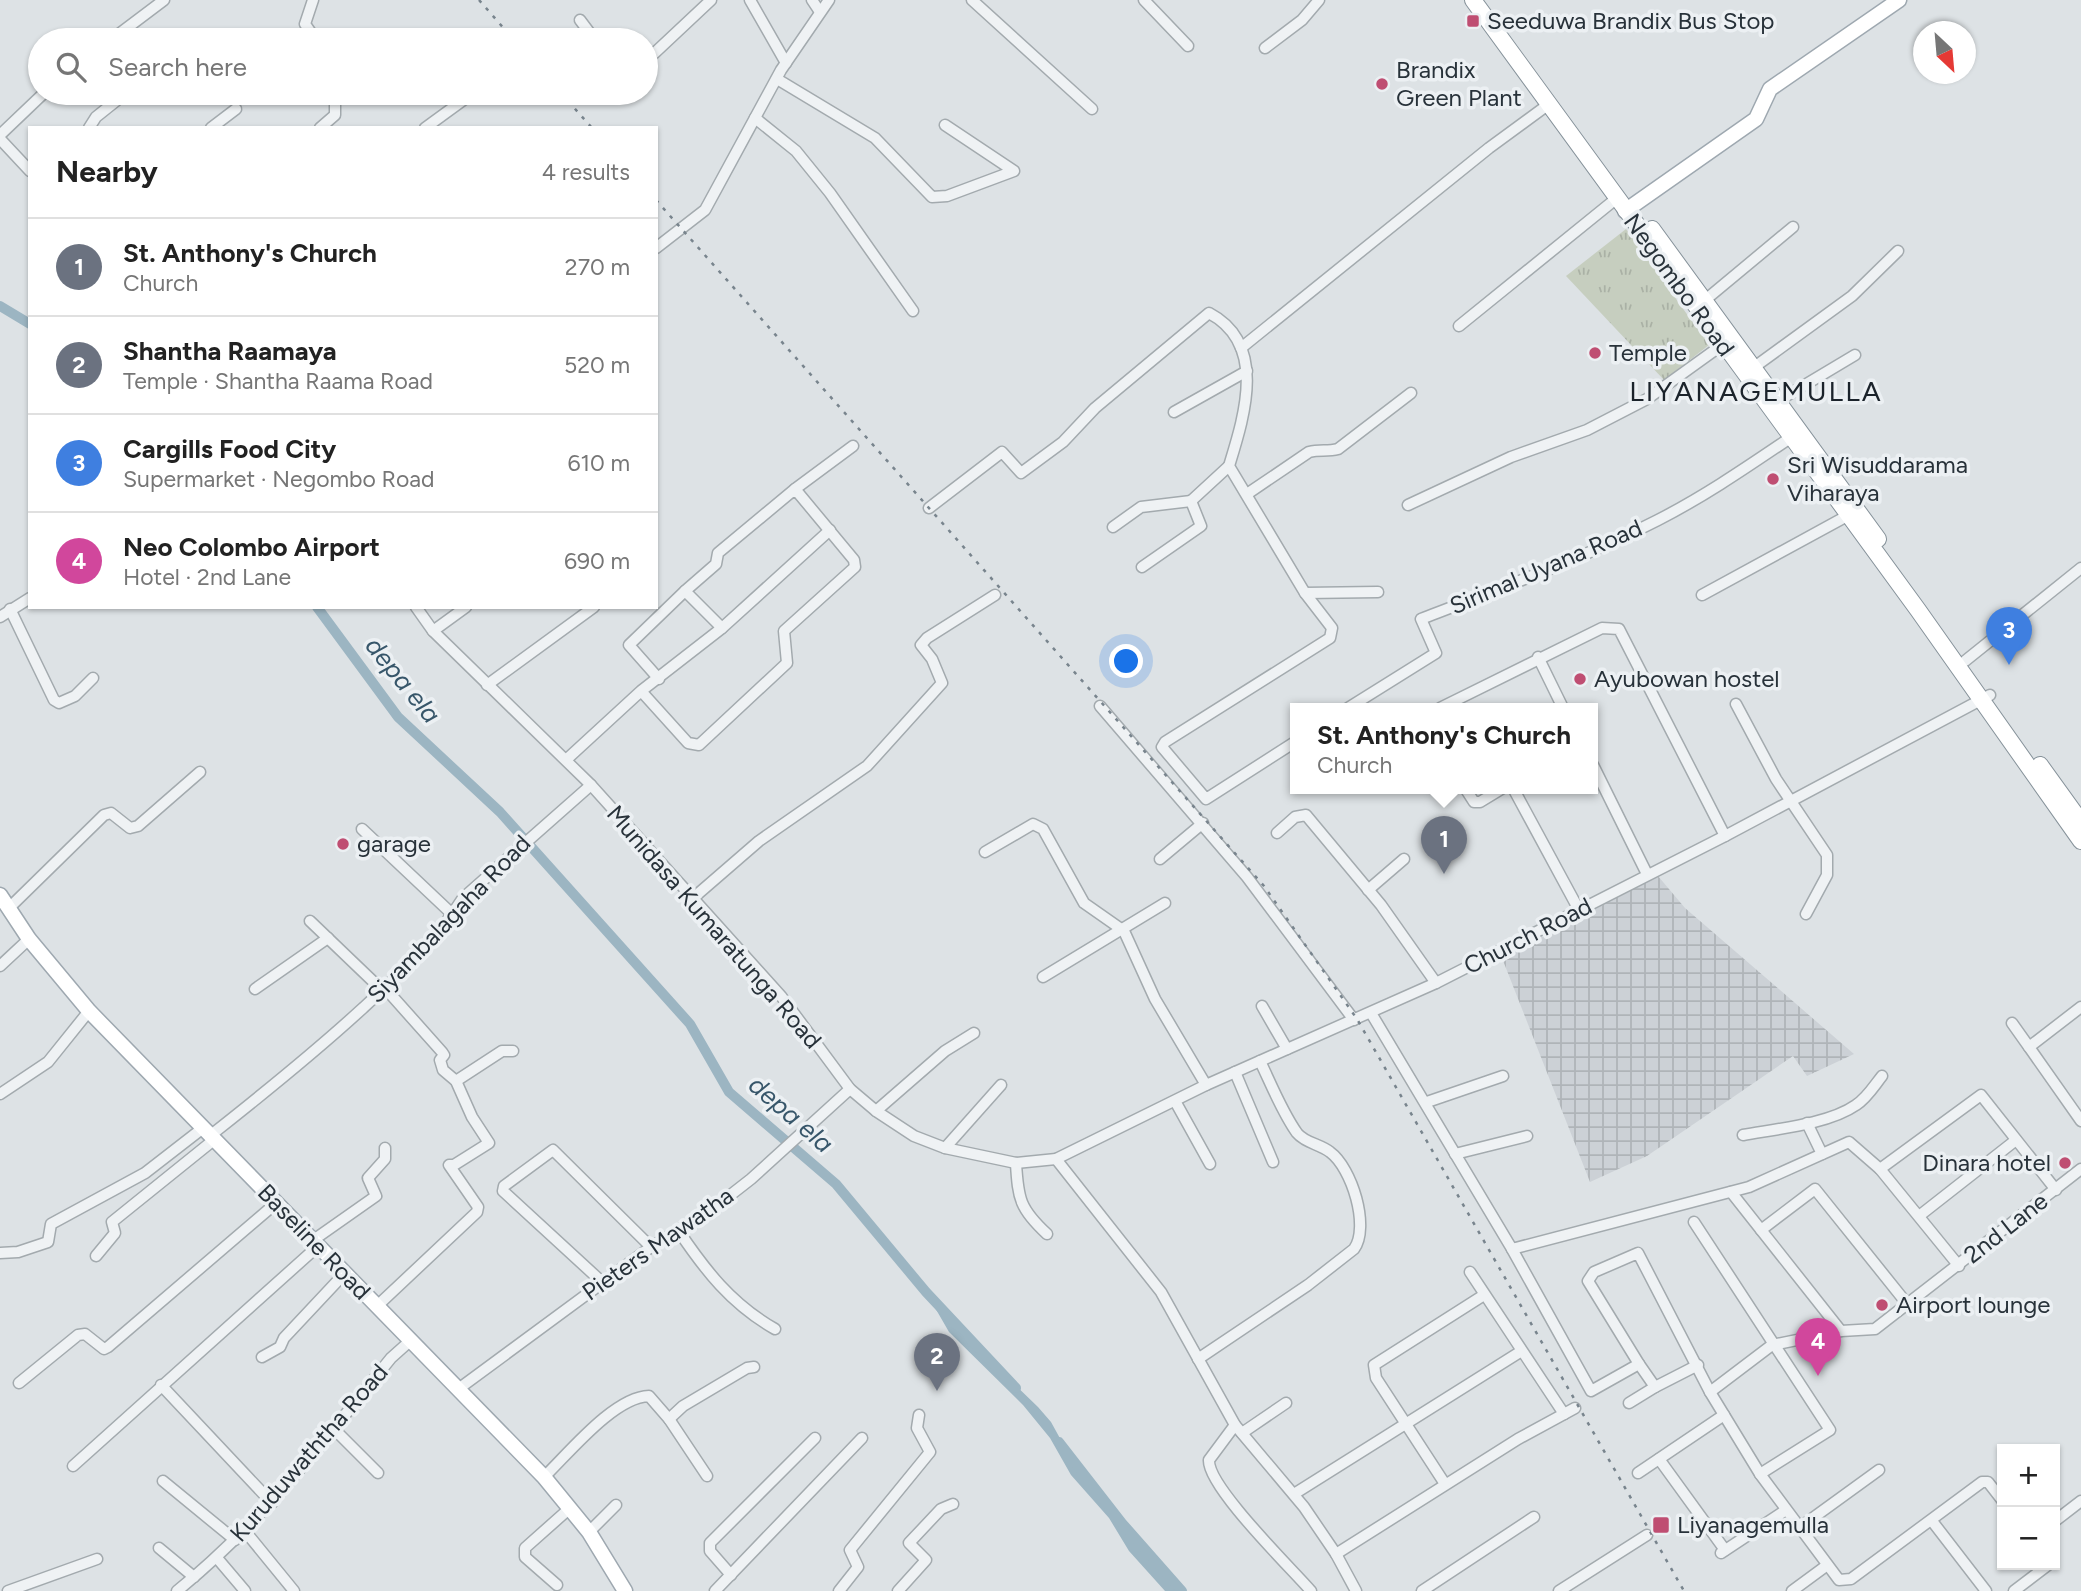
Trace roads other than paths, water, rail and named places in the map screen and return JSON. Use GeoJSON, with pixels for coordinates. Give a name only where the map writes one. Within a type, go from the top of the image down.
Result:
{"type":"FeatureCollection","features":[{"type":"Feature","properties":{"kind":"highway","name":"Negombo Road"},"geometry":{"type":"LineString","coordinates":[[1473,0],[1625,205],[1704,301],[1778,401],[1965,661],[2081,841]]}},
{"type":"Feature","properties":{"kind":"highway","name":"Negombo Road"},"geometry":{"type":"LineString","coordinates":[[1487,0],[1722,345],[1847,516],[2081,822]]}},
{"type":"Feature","properties":{"kind":"main road"},"geometry":{"type":"LineString","coordinates":[[1625,205],[1756,119],[1770,89],[1900,0]]}},
{"type":"Feature","properties":{"kind":"main road","name":"Baseline Road"},"geometry":{"type":"LineString","coordinates":[[0,895],[29,939],[89,1011],[544,1477],[589,1532],[625,1591]]}},
{"type":"Feature","properties":{"kind":"street"},"geometry":{"type":"LineString","coordinates":[[127,28],[164,0]]}},
{"type":"Feature","properties":{"kind":"street"},"geometry":{"type":"LineString","coordinates":[[308,28],[305,24],[313,0]]}},
{"type":"Feature","properties":{"kind":"street"},"geometry":{"type":"LineString","coordinates":[[658,50],[711,0]]}},
{"type":"Feature","properties":{"kind":"street"},"geometry":{"type":"LineString","coordinates":[[750,0],[786,63]]}},
{"type":"Feature","properties":{"kind":"street"},"geometry":{"type":"LineString","coordinates":[[812,0],[820,12]]}},
{"type":"Feature","properties":{"kind":"street"},"geometry":{"type":"LineString","coordinates":[[658,246],[705,210],[786,63],[829,0]]}},
{"type":"Feature","properties":{"kind":"street"},"geometry":{"type":"LineString","coordinates":[[972,0],[1092,109]]}},
{"type":"Feature","properties":{"kind":"street"},"geometry":{"type":"LineString","coordinates":[[1144,0],[1188,46]]}},
{"type":"Feature","properties":{"kind":"street"},"geometry":{"type":"LineString","coordinates":[[1265,48],[1302,20],[1319,0]]}},
{"type":"Feature","properties":{"kind":"street"},"geometry":{"type":"LineString","coordinates":[[580,20],[586,28]]}},
{"type":"Feature","properties":{"kind":"street"},"geometry":{"type":"LineString","coordinates":[[777,79],[875,138],[932,197],[947,197],[1014,171],[945,124]]}},
{"type":"Feature","properties":{"kind":"street"},"geometry":{"type":"LineString","coordinates":[[1241,348],[1489,148],[1549,104]]}},
{"type":"Feature","properties":{"kind":"street"},"geometry":{"type":"LineString","coordinates":[[28,170],[0,137],[32,105]]}},
{"type":"Feature","properties":{"kind":"street"},"geometry":{"type":"LineString","coordinates":[[90,126],[96,117],[111,105]]}},
{"type":"Feature","properties":{"kind":"street"},"geometry":{"type":"LineString","coordinates":[[322,126],[335,115],[335,105]]}},
{"type":"Feature","properties":{"kind":"street"},"geometry":{"type":"LineString","coordinates":[[428,126],[457,105]]}},
{"type":"Feature","properties":{"kind":"street"},"geometry":{"type":"LineString","coordinates":[[214,126],[236,109]]}},
{"type":"Feature","properties":{"kind":"street"},"geometry":{"type":"LineString","coordinates":[[755,118],[796,152],[830,193],[913,311]]}},
{"type":"Feature","properties":{"kind":"street"},"geometry":{"type":"LineString","coordinates":[[1459,326],[1625,205]]}},
{"type":"Feature","properties":{"kind":"street"},"geometry":{"type":"LineString","coordinates":[[1704,301],[1793,227]]}},
{"type":"Feature","properties":{"kind":"street"},"geometry":{"type":"LineString","coordinates":[[1753,368],[1852,296],[1898,251]]}},
{"type":"Feature","properties":{"kind":"street"},"geometry":{"type":"LineString","coordinates":[[929,508],[1002,452],[1021,473],[1038,462],[1063,442],[1096,408],[1209,313],[1221,319],[1241,348],[1249,381],[1242,422],[1229,466],[1191,501],[1141,507],[1113,527]]}},
{"type":"Feature","properties":{"kind":"street"},"geometry":{"type":"LineString","coordinates":[[1408,505],[1511,457],[1587,430],[1647,399],[1722,345]]}},
{"type":"Feature","properties":{"kind":"street"},"geometry":{"type":"LineString","coordinates":[[1778,401],[1855,355]]}},
{"type":"Feature","properties":{"kind":"street"},"geometry":{"type":"LineString","coordinates":[[1174,412],[1247,371]]}},
{"type":"Feature","properties":{"kind":"street"},"geometry":{"type":"LineString","coordinates":[[1247,494],[1309,452],[1318,450],[1325,453],[1338,449],[1411,393]]}},
{"type":"Feature","properties":{"kind":"street","name":"Sirimal Uyana Road"},"geometry":{"type":"LineString","coordinates":[[1356,703],[1436,653],[1421,619],[1562,564],[1656,521],[1695,500],[1790,438]]}},
{"type":"Feature","properties":{"kind":"street"},"geometry":{"type":"LineString","coordinates":[[659,679],[629,645],[716,564],[718,554],[795,489],[853,446]]}},
{"type":"Feature","properties":{"kind":"street"},"geometry":{"type":"LineString","coordinates":[[1229,466],[1305,593],[1332,628],[1330,639],[1165,742],[1162,747],[1206,799],[1290,745]]}},
{"type":"Feature","properties":{"kind":"street"},"geometry":{"type":"LineString","coordinates":[[640,691],[688,743],[699,745],[787,663],[784,631],[855,567],[854,560],[795,489]]}},
{"type":"Feature","properties":{"kind":"street"},"geometry":{"type":"LineString","coordinates":[[1142,567],[1201,526],[1191,501]]}},
{"type":"Feature","properties":{"kind":"street"},"geometry":{"type":"LineString","coordinates":[[1702,595],[1847,516]]}},
{"type":"Feature","properties":{"kind":"street"},"geometry":{"type":"LineString","coordinates":[[567,759],[640,691],[722,628],[830,530]]}},
{"type":"Feature","properties":{"kind":"street"},"geometry":{"type":"LineString","coordinates":[[1965,661],[2081,568]]}},
{"type":"Feature","properties":{"kind":"street"},"geometry":{"type":"LineString","coordinates":[[685,591],[722,628]]}},
{"type":"Feature","properties":{"kind":"street"},"geometry":{"type":"LineString","coordinates":[[1305,593],[1378,592]]}},
{"type":"Feature","properties":{"kind":"street"},"geometry":{"type":"LineString","coordinates":[[692,899],[759,841],[867,766],[890,744],[942,683],[932,659],[921,645],[927,638],[995,595]]}},
{"type":"Feature","properties":{"kind":"street"},"geometry":{"type":"LineString","coordinates":[[0,617],[28,599]]}},
{"type":"Feature","properties":{"kind":"street"},"geometry":{"type":"LineString","coordinates":[[10,609],[54,700],[59,703],[75,696],[93,678]]}},
{"type":"Feature","properties":{"kind":"street","name":"Munidasa Kumaratunga Road"},"geometry":{"type":"LineString","coordinates":[[417,609],[433,631],[591,785],[781,996],[850,1089],[876,1111],[914,1136],[945,1148],[1016,1163],[1056,1159]]}},
{"type":"Feature","properties":{"kind":"street"},"geometry":{"type":"LineString","coordinates":[[433,631],[463,609]]}},
{"type":"Feature","properties":{"kind":"street"},"geometry":{"type":"LineString","coordinates":[[487,685],[591,609]]}},
{"type":"Feature","properties":{"kind":"street"},"geometry":{"type":"LineString","coordinates":[[1449,703],[1538,657],[1602,628],[1619,629],[1725,836]]}},
{"type":"Feature","properties":{"kind":"street"},"geometry":{"type":"LineString","coordinates":[[1538,657],[1561,703]]}},
{"type":"Feature","properties":{"kind":"street"},"geometry":{"type":"LineString","coordinates":[[1462,696],[1466,703]]}},
{"type":"Feature","properties":{"kind":"street","name":"Church Road"},"geometry":{"type":"LineString","coordinates":[[1056,1159],[1206,1084],[1436,983],[1725,836],[1986,697]]}},
{"type":"Feature","properties":{"kind":"street"},"geometry":{"type":"LineString","coordinates":[[1736,704],[1776,779],[1827,855],[1827,875],[1806,914]]}},
{"type":"Feature","properties":{"kind":"street"},"geometry":{"type":"LineString","coordinates":[[1100,706],[1203,823],[1354,1020]]}},
{"type":"Feature","properties":{"kind":"street"},"geometry":{"type":"LineString","coordinates":[[9,908],[104,815],[111,813],[130,828],[138,826],[200,772]]}},
{"type":"Feature","properties":{"kind":"street"},"geometry":{"type":"LineString","coordinates":[[1598,775],[1647,874]]}},
{"type":"Feature","properties":{"kind":"street","name":"Siyambalagaha Road"},"geometry":{"type":"LineString","coordinates":[[210,1134],[309,1057],[421,957],[447,924],[451,913],[521,844],[591,785]]}},
{"type":"Feature","properties":{"kind":"street"},"geometry":{"type":"LineString","coordinates":[[1469,794],[1474,802],[1491,794]]}},
{"type":"Feature","properties":{"kind":"street"},"geometry":{"type":"LineString","coordinates":[[1516,794],[1579,910]]}},
{"type":"Feature","properties":{"kind":"street"},"geometry":{"type":"LineString","coordinates":[[1277,833],[1296,817],[1306,815],[1368,890],[1436,983]]}},
{"type":"Feature","properties":{"kind":"street"},"geometry":{"type":"LineString","coordinates":[[1160,859],[1203,823]]}},
{"type":"Feature","properties":{"kind":"street"},"geometry":{"type":"LineString","coordinates":[[985,852],[1033,824],[1038,824],[1084,903],[1125,930],[1138,964],[1206,1084]]}},
{"type":"Feature","properties":{"kind":"street"},"geometry":{"type":"LineString","coordinates":[[362,829],[451,913]]}},
{"type":"Feature","properties":{"kind":"street"},"geometry":{"type":"LineString","coordinates":[[1368,890],[1404,859]]}},
{"type":"Feature","properties":{"kind":"street"},"geometry":{"type":"LineString","coordinates":[[1044,977],[1096,943],[1125,930],[1165,903]]}},
{"type":"Feature","properties":{"kind":"street"},"geometry":{"type":"LineString","coordinates":[[310,921],[384,989],[442,1052],[444,1055],[440,1060],[443,1070],[456,1081],[472,1118],[489,1143],[454,1165],[449,1164],[478,1207],[477,1212],[376,1307]]}},
{"type":"Feature","properties":{"kind":"street"},"geometry":{"type":"LineString","coordinates":[[255,989],[328,938]]}},
{"type":"Feature","properties":{"kind":"street"},"geometry":{"type":"LineString","coordinates":[[0,966],[29,939]]}},
{"type":"Feature","properties":{"kind":"street"},"geometry":{"type":"LineString","coordinates":[[1262,1006],[1287,1049]]}},
{"type":"Feature","properties":{"kind":"street"},"geometry":{"type":"LineString","coordinates":[[2029,1047],[2081,1007]]}},
{"type":"Feature","properties":{"kind":"street"},"geometry":{"type":"LineString","coordinates":[[0,1094],[48,1062],[89,1011]]}},
{"type":"Feature","properties":{"kind":"street"},"geometry":{"type":"LineString","coordinates":[[1371,1013],[1427,1102],[1591,1391],[1639,1364]]}},
{"type":"Feature","properties":{"kind":"street"},"geometry":{"type":"LineString","coordinates":[[2012,1023],[2081,1121]]}},
{"type":"Feature","properties":{"kind":"street"},"geometry":{"type":"LineString","coordinates":[[876,1111],[945,1051],[974,1032]]}},
{"type":"Feature","properties":{"kind":"street"},"geometry":{"type":"LineString","coordinates":[[456,1081],[502,1051],[513,1051]]}},
{"type":"Feature","properties":{"kind":"street"},"geometry":{"type":"LineString","coordinates":[[1198,1359],[1308,1285],[1354,1250],[1360,1242],[1355,1189],[1333,1153],[1298,1134],[1260,1061]]}},
{"type":"Feature","properties":{"kind":"street"},"geometry":{"type":"LineString","coordinates":[[1235,1072],[1273,1162]]}},
{"type":"Feature","properties":{"kind":"street"},"geometry":{"type":"LineString","coordinates":[[1427,1102],[1503,1076]]}},
{"type":"Feature","properties":{"kind":"street"},"geometry":{"type":"LineString","coordinates":[[1743,1135],[1807,1123],[1857,1105],[1882,1076]]}},
{"type":"Feature","properties":{"kind":"street"},"geometry":{"type":"LineString","coordinates":[[945,1148],[1001,1085]]}},
{"type":"Feature","properties":{"kind":"street","name":"Pieters Mawatha"},"geometry":{"type":"LineString","coordinates":[[457,1390],[602,1282],[710,1211],[850,1089]]}},
{"type":"Feature","properties":{"kind":"street"},"geometry":{"type":"LineString","coordinates":[[1880,1170],[1981,1095],[2056,1189]]}},
{"type":"Feature","properties":{"kind":"street"},"geometry":{"type":"LineString","coordinates":[[1175,1101],[1210,1164]]}},
{"type":"Feature","properties":{"kind":"street"},"geometry":{"type":"LineString","coordinates":[[1807,1123],[1822,1154]]}},
{"type":"Feature","properties":{"kind":"street"},"geometry":{"type":"LineString","coordinates":[[0,1253],[18,1252],[48,1242],[51,1224],[210,1134]]}},
{"type":"Feature","properties":{"kind":"street"},"geometry":{"type":"LineString","coordinates":[[96,1256],[115,1233],[112,1222],[210,1134]]}},
{"type":"Feature","properties":{"kind":"street"},"geometry":{"type":"LineString","coordinates":[[1455,1154],[1527,1136]]}},
{"type":"Feature","properties":{"kind":"street"},"geometry":{"type":"LineString","coordinates":[[1919,1216],[2016,1140]]}},
{"type":"Feature","properties":{"kind":"street"},"geometry":{"type":"LineString","coordinates":[[1511,1249],[1749,1187],[1849,1142],[1880,1170],[1959,1266]]}},
{"type":"Feature","properties":{"kind":"street"},"geometry":{"type":"LineString","coordinates":[[73,1466],[314,1244],[376,1196],[368,1178],[385,1159],[385,1148]]}},
{"type":"Feature","properties":{"kind":"street"},"geometry":{"type":"LineString","coordinates":[[602,1282],[503,1191],[505,1186],[554,1150],[652,1247]]}},
{"type":"Feature","properties":{"kind":"street"},"geometry":{"type":"LineString","coordinates":[[1056,1159],[1161,1292],[1239,1429],[1294,1494],[1336,1554],[1356,1591]]}},
{"type":"Feature","properties":{"kind":"street"},"geometry":{"type":"LineString","coordinates":[[1016,1163],[1020,1202],[1030,1219],[1047,1234]]}},
{"type":"Feature","properties":{"kind":"street","name":"2nd Lane"},"geometry":{"type":"LineString","coordinates":[[1710,1392],[1772,1345],[1841,1331],[1875,1329],[2081,1169]]}},
{"type":"Feature","properties":{"kind":"street"},"geometry":{"type":"LineString","coordinates":[[1761,1230],[1815,1189],[1908,1305]]}},
{"type":"Feature","properties":{"kind":"street"},"geometry":{"type":"LineString","coordinates":[[1731,1192],[1841,1331]]}},
{"type":"Feature","properties":{"kind":"street"},"geometry":{"type":"LineString","coordinates":[[19,1383],[78,1335],[85,1334],[104,1349],[108,1347],[174,1287],[209,1262],[275,1204]]}},
{"type":"Feature","properties":{"kind":"street"},"geometry":{"type":"LineString","coordinates":[[1694,1222],[1830,1430],[1760,1474]]}},
{"type":"Feature","properties":{"kind":"street"},"geometry":{"type":"LineString","coordinates":[[678,1230],[718,1286],[749,1314],[775,1328]]}},
{"type":"Feature","properties":{"kind":"street"},"geometry":{"type":"LineString","coordinates":[[1655,1387],[1588,1281],[1594,1272],[1638,1253],[1710,1392],[1760,1474],[1839,1580],[1851,1579],[1982,1482],[1988,1482],[1997,1494]]}},
{"type":"Feature","properties":{"kind":"street"},"geometry":{"type":"LineString","coordinates":[[1470,1272],[1520,1352],[1564,1414]]}},
{"type":"Feature","properties":{"kind":"street"},"geometry":{"type":"LineString","coordinates":[[261,1357],[280,1347],[284,1338],[344,1274]]}},
{"type":"Feature","properties":{"kind":"street"},"geometry":{"type":"LineString","coordinates":[[1445,1484],[1376,1378],[1374,1365],[1484,1296]]}},
{"type":"Feature","properties":{"kind":"street","name":"Kuruduwaththa Road"},"geometry":{"type":"LineString","coordinates":[[177,1591],[217,1558],[272,1503],[391,1358],[410,1341]]}},
{"type":"Feature","properties":{"kind":"street"},"geometry":{"type":"LineString","coordinates":[[1294,1494],[1520,1352]]}},
{"type":"Feature","properties":{"kind":"street"},"geometry":{"type":"LineString","coordinates":[[1629,1403],[1698,1365]]}},
{"type":"Feature","properties":{"kind":"street"},"geometry":{"type":"LineString","coordinates":[[669,1419],[704,1393],[747,1368],[754,1367]]}},
{"type":"Feature","properties":{"kind":"street"},"geometry":{"type":"LineString","coordinates":[[161,1385],[272,1503]]}},
{"type":"Feature","properties":{"kind":"street"},"geometry":{"type":"LineString","coordinates":[[544,1477],[606,1417],[636,1396],[649,1396],[669,1419],[691,1457],[707,1476]]}},
{"type":"Feature","properties":{"kind":"street"},"geometry":{"type":"LineString","coordinates":[[1286,1403],[1239,1429],[1209,1460],[1210,1473],[1226,1496],[1311,1591]]}},
{"type":"Feature","properties":{"kind":"street"},"geometry":{"type":"LineString","coordinates":[[1336,1554],[1445,1484],[1575,1408]]}},
{"type":"Feature","properties":{"kind":"street"},"geometry":{"type":"LineString","coordinates":[[839,1591],[858,1567],[850,1550],[930,1452],[917,1428],[919,1415]]}},
{"type":"Feature","properties":{"kind":"street"},"geometry":{"type":"LineString","coordinates":[[1638,1472],[1724,1415]]}},
{"type":"Feature","properties":{"kind":"street"},"geometry":{"type":"LineString","coordinates":[[334,1429],[377,1473]]}},
{"type":"Feature","properties":{"kind":"street"},"geometry":{"type":"LineString","coordinates":[[731,1575],[709,1551],[710,1543],[815,1438]]}},
{"type":"Feature","properties":{"kind":"street"},"geometry":{"type":"LineString","coordinates":[[715,1591],[862,1438]]}},
{"type":"Feature","properties":{"kind":"street"},"geometry":{"type":"LineString","coordinates":[[1659,1459],[1722,1552],[1786,1510]]}},
{"type":"Feature","properties":{"kind":"street"},"geometry":{"type":"LineString","coordinates":[[1799,1528],[1879,1470]]}},
{"type":"Feature","properties":{"kind":"street"},"geometry":{"type":"LineString","coordinates":[[163,1480],[235,1540]]}},
{"type":"Feature","properties":{"kind":"street"},"geometry":{"type":"LineString","coordinates":[[898,1591],[926,1560],[909,1543],[941,1508],[953,1504]]}},
{"type":"Feature","properties":{"kind":"street"},"geometry":{"type":"LineString","coordinates":[[589,1532],[616,1505]]}},
{"type":"Feature","properties":{"kind":"street"},"geometry":{"type":"LineString","coordinates":[[557,1585],[525,1557],[525,1548],[570,1508]]}},
{"type":"Feature","properties":{"kind":"street"},"geometry":{"type":"LineString","coordinates":[[2060,1518],[2078,1508]]}},
{"type":"Feature","properties":{"kind":"street"},"geometry":{"type":"LineString","coordinates":[[1422,1591],[1534,1517]]}},
{"type":"Feature","properties":{"kind":"street"},"geometry":{"type":"LineString","coordinates":[[1931,1521],[1986,1591]]}},
{"type":"Feature","properties":{"kind":"street"},"geometry":{"type":"LineString","coordinates":[[245,1531],[294,1591]]}},
{"type":"Feature","properties":{"kind":"street"},"geometry":{"type":"LineString","coordinates":[[1559,1591],[1647,1535]]}},
{"type":"Feature","properties":{"kind":"street"},"geometry":{"type":"LineString","coordinates":[[159,1548],[194,1577]]}},
{"type":"Feature","properties":{"kind":"street"},"geometry":{"type":"LineString","coordinates":[[217,1558],[245,1591]]}},
{"type":"Feature","properties":{"kind":"street"},"geometry":{"type":"LineString","coordinates":[[8,1591],[97,1559]]}},
{"type":"Feature","properties":{"kind":"street"},"geometry":{"type":"LineString","coordinates":[[1792,1591],[1826,1566]]}},
{"type":"Feature","properties":{"kind":"street"},"geometry":{"type":"LineString","coordinates":[[2014,1591],[2041,1570]]}},
{"type":"Feature","properties":{"kind":"water"},"geometry":{"type":"Polygon","coordinates":[[[926,1292],[956,1328],[1051,1422],[1078,1471],[1182,1591],[1165,1591],[1129,1551],[1109,1518],[1071,1475],[1050,1438],[1023,1405],[949,1332],[926,1292]]]}},
{"type":"Feature","properties":{"kind":"waterway","name":"depa ela"},"geometry":{"type":"LineString","coordinates":[[0,306],[28,323]]}},
{"type":"Feature","properties":{"kind":"waterway","name":"depa ela"},"geometry":{"type":"LineString","coordinates":[[318,609],[398,717],[500,812],[690,1024],[729,1092],[836,1184],[926,1292],[1016,1388]]}},
{"type":"Feature","properties":{"kind":"waterway","name":"depa ela"},"geometry":{"type":"LineString","coordinates":[[1059,1442],[1122,1523],[1182,1591]]}},
{"type":"Feature","properties":{"kind":"railway"},"geometry":{"type":"LineString","coordinates":[[479,0],[504,28]]}},
{"type":"Feature","properties":{"kind":"railway"},"geometry":{"type":"LineString","coordinates":[[572,105],[590,126]]}},
{"type":"Feature","properties":{"kind":"railway"},"geometry":{"type":"LineString","coordinates":[[658,202],[1264,886],[1357,1019],[1684,1591]]}},
{"type":"Feature","properties":{"kind":"place","name":"Seeduwa Brandix Bus Stop"},"geometry":{"type":"Point","coordinates":[1473,21]}},
{"type":"Feature","properties":{"kind":"place","name":"Brandix Green Plant"},"geometry":{"type":"Point","coordinates":[1382,84]}},
{"type":"Feature","properties":{"kind":"place","name":"Temple"},"geometry":{"type":"Point","coordinates":[1595,353]}},
{"type":"Feature","properties":{"kind":"place","name":"Sri Wisuddarama Viharaya"},"geometry":{"type":"Point","coordinates":[1773,479]}},
{"type":"Feature","properties":{"kind":"place","name":"Cargills Food City"},"geometry":{"type":"Point","coordinates":[2009,665]}},
{"type":"Feature","properties":{"kind":"place","name":"Ayubowan hostel"},"geometry":{"type":"Point","coordinates":[1580,679]}},
{"type":"Feature","properties":{"kind":"place","name":"garage"},"geometry":{"type":"Point","coordinates":[343,844]}},
{"type":"Feature","properties":{"kind":"place","name":"St. Anthony's Church"},"geometry":{"type":"Point","coordinates":[1444,874]}},
{"type":"Feature","properties":{"kind":"place","name":"Dinara hotel"},"geometry":{"type":"Point","coordinates":[2065,1163]}},
{"type":"Feature","properties":{"kind":"place","name":"Airport lounge"},"geometry":{"type":"Point","coordinates":[1882,1305]}},
{"type":"Feature","properties":{"kind":"place","name":"Neo Colombo Airport"},"geometry":{"type":"Point","coordinates":[1818,1376]}},
{"type":"Feature","properties":{"kind":"place","name":"Shantha Raamaya"},"geometry":{"type":"Point","coordinates":[937,1391]}},
{"type":"Feature","properties":{"kind":"place","name":"Liyanagemulla"},"geometry":{"type":"Point","coordinates":[1661,1525]}},
{"type":"Feature","properties":{"kind":"district","name":"LIYANAGEMULLA"},"geometry":{"type":"Point","coordinates":[1756,391]}}]}
